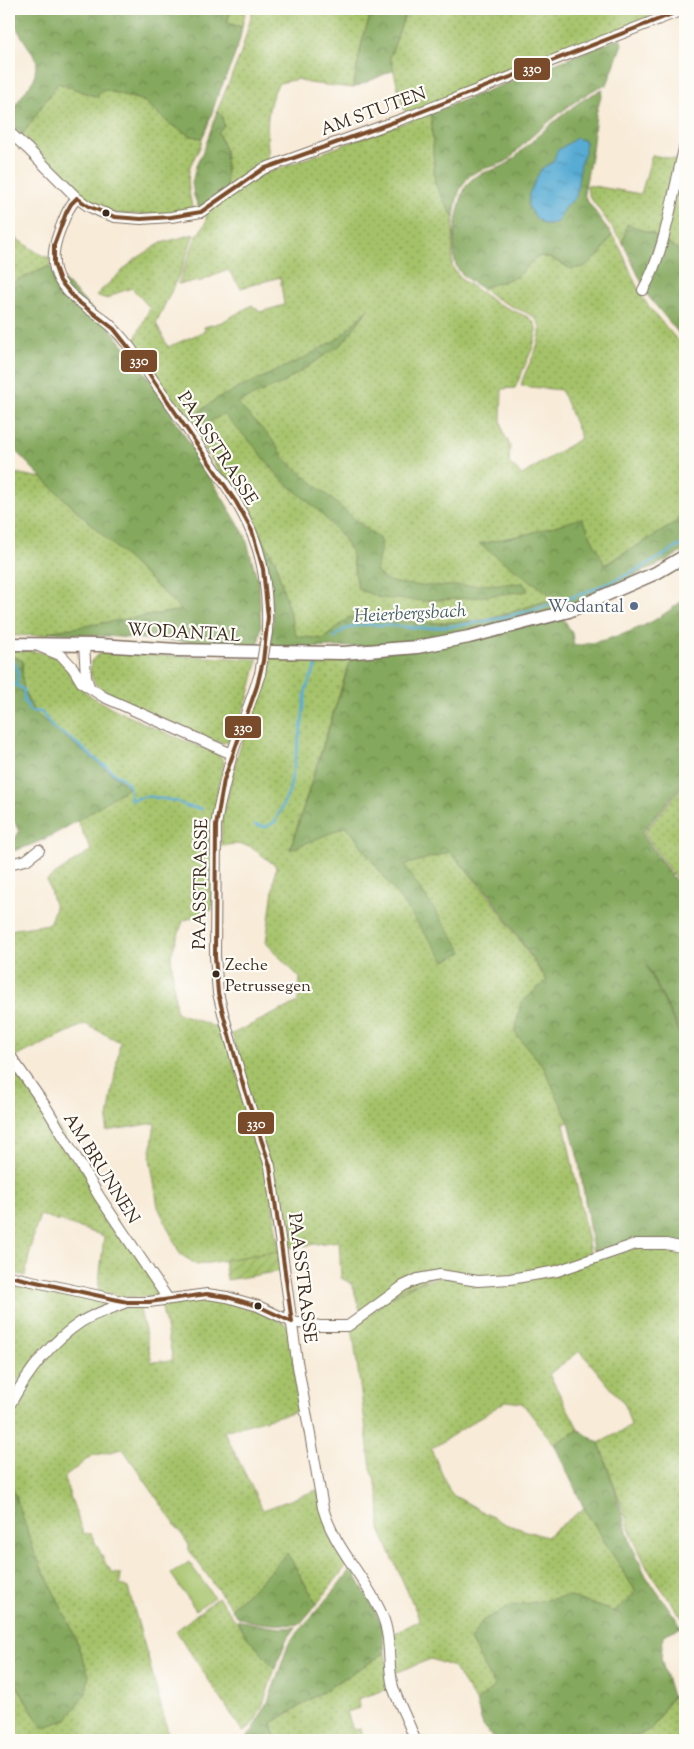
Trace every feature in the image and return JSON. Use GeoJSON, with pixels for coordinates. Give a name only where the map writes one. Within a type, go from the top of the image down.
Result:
{"type":"FeatureCollection","features":[{"type":"Feature","properties":{"kind":"main road","name":"WODANTAL"},"geometry":{"type":"LineString","coordinates":[[9,644],[78,644],[234,652],[334,653],[417,647],[469,637],[569,611],[656,573],[685,556]]}},
{"type":"Feature","properties":{"kind":"street","name":"AM STUTEN"},"geometry":{"type":"LineString","coordinates":[[9,132],[77,198],[88,206],[115,217],[141,219],[171,217],[200,212],[252,175],[268,166],[405,118],[685,9]]}},
{"type":"Feature","properties":{"kind":"street"},"geometry":{"type":"LineString","coordinates":[[643,290],[650,278],[661,244],[685,145]]}},
{"type":"Feature","properties":{"kind":"street","name":"PAASSTRASSE"},"geometry":{"type":"LineString","coordinates":[[77,198],[66,213],[54,245],[55,272],[60,282],[71,295],[114,329],[129,346],[236,502],[252,531],[260,555],[267,601],[267,632],[260,674],[224,780],[216,826],[214,933],[218,993],[244,1088],[270,1166],[306,1414],[326,1519],[339,1546],[382,1615],[387,1632],[393,1686],[415,1740]]}},
{"type":"Feature","properties":{"kind":"street","name":"WODANTAL"},"geometry":{"type":"LineString","coordinates":[[30,644],[62,656],[73,668],[82,683],[104,697],[232,754]]}},
{"type":"Feature","properties":{"kind":"street"},"geometry":{"type":"LineString","coordinates":[[73,668],[78,644]]}},
{"type":"Feature","properties":{"kind":"street"},"geometry":{"type":"LineString","coordinates":[[78,644],[89,686]]}},
{"type":"Feature","properties":{"kind":"street"},"geometry":{"type":"LineString","coordinates":[[9,864],[26,860],[39,850]]}},
{"type":"Feature","properties":{"kind":"street","name":"AM BRUNNEN"},"geometry":{"type":"LineString","coordinates":[[9,1054],[46,1108],[94,1189],[168,1299]]}},
{"type":"Feature","properties":{"kind":"street"},"geometry":{"type":"LineString","coordinates":[[9,1276],[127,1302],[148,1302],[207,1294],[227,1297],[258,1306],[292,1322],[320,1326],[348,1326],[403,1286],[418,1279],[440,1275],[478,1281],[510,1280],[557,1271],[636,1244],[666,1244],[685,1248]]}},
{"type":"Feature","properties":{"kind":"street"},"geometry":{"type":"LineString","coordinates":[[9,1406],[27,1373],[47,1350],[82,1321],[127,1302]]}},
{"type":"Feature","properties":{"kind":"green space"},"geometry":{"type":"Polygon","coordinates":[[[9,9],[231,9],[227,23],[242,27],[235,54],[202,138],[191,136],[170,124],[144,101],[102,89],[97,97],[58,83],[22,135],[9,125],[9,114],[34,79],[37,61],[9,16],[9,9]]]}},
{"type":"Feature","properties":{"kind":"green space"},"geometry":{"type":"Polygon","coordinates":[[[231,9],[246,9],[242,27],[227,23],[231,9]]]}},
{"type":"Feature","properties":{"kind":"green space"},"geometry":{"type":"Polygon","coordinates":[[[253,9],[373,9],[363,37],[353,88],[308,83],[298,79],[279,83],[274,92],[269,111],[267,132],[269,163],[227,192],[225,150],[218,132],[222,116],[217,111],[241,53],[253,9]]]}},
{"type":"Feature","properties":{"kind":"green space"},"geometry":{"type":"Polygon","coordinates":[[[373,9],[407,9],[390,57],[394,70],[353,88],[363,37],[373,9]]]}},
{"type":"Feature","properties":{"kind":"green space"},"geometry":{"type":"Polygon","coordinates":[[[407,9],[677,9],[405,114],[390,57],[407,9]]]}},
{"type":"Feature","properties":{"kind":"green space"},"geometry":{"type":"Polygon","coordinates":[[[620,38],[622,44],[607,85],[589,92],[577,100],[530,138],[511,158],[500,164],[477,171],[467,179],[459,192],[454,218],[435,184],[431,113],[620,38]]]}},
{"type":"Feature","properties":{"kind":"green space"},"geometry":{"type":"Polygon","coordinates":[[[58,83],[97,97],[102,89],[144,101],[170,124],[191,136],[202,138],[201,146],[191,163],[188,178],[193,211],[168,215],[116,214],[94,205],[78,194],[22,135],[58,83]]]}},
{"type":"Feature","properties":{"kind":"green space"},"geometry":{"type":"Polygon","coordinates":[[[603,90],[596,114],[592,151],[584,193],[586,199],[612,235],[600,254],[584,267],[572,269],[552,259],[540,256],[534,259],[517,277],[481,288],[463,276],[456,265],[454,247],[459,208],[462,196],[470,181],[480,174],[508,163],[569,110],[581,101],[603,90]]]}},
{"type":"Feature","properties":{"kind":"green space"},"geometry":{"type":"Polygon","coordinates":[[[217,111],[222,116],[224,126],[218,132],[225,150],[227,192],[199,209],[192,183],[196,166],[205,147],[217,111]]]}},
{"type":"Feature","properties":{"kind":"green space"},"geometry":{"type":"Polygon","coordinates":[[[431,113],[435,184],[454,218],[452,266],[460,278],[496,303],[528,317],[536,327],[533,347],[515,388],[502,389],[501,420],[504,434],[510,445],[509,463],[522,475],[581,438],[561,390],[521,386],[538,343],[540,326],[537,321],[528,313],[500,301],[481,288],[517,277],[534,259],[540,256],[552,259],[572,269],[607,243],[612,235],[643,298],[685,349],[685,511],[674,524],[604,565],[527,534],[480,544],[556,598],[487,620],[434,623],[372,618],[338,627],[323,639],[296,636],[275,560],[242,505],[133,343],[150,308],[132,288],[107,299],[96,295],[134,260],[161,243],[194,234],[181,271],[156,323],[168,347],[205,331],[204,327],[222,322],[252,305],[260,312],[284,305],[280,277],[241,288],[228,270],[201,281],[178,284],[196,237],[205,224],[207,213],[253,178],[431,113]]]}},
{"type":"Feature","properties":{"kind":"green space"},"geometry":{"type":"Polygon","coordinates":[[[685,153],[685,254],[664,241],[685,153]]]}},
{"type":"Feature","properties":{"kind":"green space"},"geometry":{"type":"Polygon","coordinates":[[[652,155],[680,160],[660,239],[653,234],[627,224],[623,243],[590,197],[587,185],[641,194],[652,155]]]}},
{"type":"Feature","properties":{"kind":"green space"},"geometry":{"type":"Polygon","coordinates":[[[627,224],[653,234],[685,254],[685,341],[648,296],[623,243],[627,224]]]}},
{"type":"Feature","properties":{"kind":"green space"},"geometry":{"type":"Polygon","coordinates":[[[9,234],[43,256],[50,258],[50,266],[9,284],[9,234]]]}},
{"type":"Feature","properties":{"kind":"green space"},"geometry":{"type":"Polygon","coordinates":[[[50,266],[107,324],[151,380],[245,535],[259,585],[261,627],[258,647],[48,632],[182,610],[36,472],[9,444],[9,284],[50,266]]]}},
{"type":"Feature","properties":{"kind":"green space"},"geometry":{"type":"Polygon","coordinates":[[[368,309],[343,343],[283,383],[237,403],[271,438],[285,459],[379,538],[381,546],[376,571],[384,579],[395,583],[430,586],[523,583],[528,591],[425,601],[381,598],[358,589],[351,551],[343,538],[320,512],[280,478],[254,446],[223,414],[206,424],[199,411],[220,397],[302,359],[339,338],[368,309]]]}},
{"type":"Feature","properties":{"kind":"green space"},"geometry":{"type":"Polygon","coordinates":[[[9,472],[42,478],[182,610],[49,632],[49,635],[9,636],[9,472]]]}},
{"type":"Feature","properties":{"kind":"green space"},"geometry":{"type":"Polygon","coordinates":[[[685,511],[685,550],[668,560],[568,606],[497,629],[404,645],[270,649],[273,617],[267,568],[259,534],[275,560],[296,636],[323,639],[350,617],[434,623],[487,620],[555,598],[479,544],[527,534],[582,518],[605,565],[674,524],[685,511]]]}},
{"type":"Feature","properties":{"kind":"green space"},"geometry":{"type":"Polygon","coordinates":[[[685,599],[685,781],[642,833],[685,895],[685,1042],[647,966],[685,1045],[685,1245],[638,1239],[611,1248],[593,1251],[579,1163],[569,1122],[543,1066],[515,1033],[521,1003],[547,980],[491,896],[450,852],[404,865],[463,952],[445,961],[347,826],[290,850],[352,656],[562,616],[572,633],[574,646],[605,640],[644,626],[685,599]]]}},
{"type":"Feature","properties":{"kind":"green space"},"geometry":{"type":"Polygon","coordinates":[[[9,649],[36,652],[55,657],[64,665],[73,680],[93,697],[141,722],[219,754],[224,762],[218,791],[212,910],[183,921],[171,955],[176,1012],[223,1030],[268,1169],[279,1251],[197,1265],[180,1254],[158,1207],[150,1158],[155,1123],[106,1131],[120,1042],[85,1024],[15,1057],[163,1297],[125,1297],[98,1291],[104,1236],[40,1215],[33,1237],[25,1276],[9,1272],[9,930],[49,924],[55,908],[47,880],[91,850],[77,820],[129,787],[37,715],[24,690],[22,661],[9,654],[9,649]]]}},
{"type":"Feature","properties":{"kind":"green space"},"geometry":{"type":"Polygon","coordinates":[[[100,653],[258,659],[248,698],[233,738],[229,742],[220,743],[158,717],[108,693],[96,685],[90,672],[91,661],[100,653]]]}},
{"type":"Feature","properties":{"kind":"green space"},"geometry":{"type":"Polygon","coordinates":[[[9,654],[23,661],[22,676],[24,689],[28,701],[36,714],[129,787],[56,833],[41,841],[9,852],[19,832],[9,809],[9,654]]]}},
{"type":"Feature","properties":{"kind":"green space"},"geometry":{"type":"Polygon","coordinates":[[[270,654],[351,657],[290,849],[347,825],[445,960],[463,952],[403,865],[450,852],[490,897],[547,981],[521,1003],[515,1032],[543,1066],[570,1122],[564,1123],[591,1257],[559,1268],[511,1277],[479,1278],[440,1272],[361,1313],[352,1284],[341,1278],[339,1241],[286,1248],[232,1034],[298,1002],[300,978],[266,943],[276,866],[250,846],[234,844],[221,846],[222,819],[238,753],[266,679],[270,654]]]}},
{"type":"Feature","properties":{"kind":"green space"},"geometry":{"type":"Polygon","coordinates":[[[685,783],[685,892],[644,833],[685,783]]]}},
{"type":"Feature","properties":{"kind":"green space"},"geometry":{"type":"Polygon","coordinates":[[[636,1246],[685,1250],[685,1622],[647,1568],[633,1538],[599,1443],[631,1426],[625,1405],[580,1351],[549,1374],[579,1430],[554,1444],[522,1403],[506,1401],[431,1449],[451,1494],[505,1524],[546,1537],[584,1508],[636,1592],[615,1612],[568,1596],[470,1640],[495,1686],[476,1702],[453,1667],[431,1659],[395,1673],[391,1635],[420,1620],[380,1530],[379,1496],[371,1468],[352,1326],[403,1288],[439,1277],[511,1282],[636,1246]]]}},
{"type":"Feature","properties":{"kind":"green space"},"geometry":{"type":"Polygon","coordinates":[[[279,1251],[281,1271],[227,1280],[224,1260],[279,1251]]]}},
{"type":"Feature","properties":{"kind":"green space"},"geometry":{"type":"Polygon","coordinates":[[[9,1279],[114,1301],[81,1320],[9,1402],[9,1279]]]}},
{"type":"Feature","properties":{"kind":"green space"},"geometry":{"type":"Polygon","coordinates":[[[192,1298],[216,1298],[249,1307],[288,1326],[301,1410],[224,1431],[263,1510],[317,1490],[347,1565],[317,1604],[287,1553],[255,1587],[231,1608],[189,1550],[189,1545],[123,1449],[91,1456],[64,1478],[83,1533],[91,1534],[106,1564],[113,1573],[121,1574],[120,1584],[128,1588],[170,1740],[9,1740],[9,1672],[43,1728],[89,1675],[71,1627],[35,1554],[9,1477],[9,1413],[29,1375],[84,1322],[122,1306],[139,1305],[152,1362],[173,1360],[161,1304],[192,1298]]]}},
{"type":"Feature","properties":{"kind":"green space"},"geometry":{"type":"Polygon","coordinates":[[[579,1430],[599,1443],[631,1544],[646,1576],[682,1627],[663,1635],[661,1659],[672,1696],[651,1729],[626,1740],[494,1740],[483,1726],[476,1702],[495,1686],[470,1640],[482,1621],[511,1606],[568,1596],[615,1612],[636,1592],[584,1508],[554,1444],[579,1430]]]}},
{"type":"Feature","properties":{"kind":"green space"},"geometry":{"type":"Polygon","coordinates":[[[9,1477],[35,1554],[71,1627],[89,1675],[86,1693],[67,1719],[42,1728],[9,1672],[9,1477]]]}},
{"type":"Feature","properties":{"kind":"green space"},"geometry":{"type":"Polygon","coordinates":[[[287,1553],[317,1604],[300,1624],[294,1625],[260,1623],[237,1616],[231,1608],[255,1587],[287,1553]]]}},
{"type":"Feature","properties":{"kind":"green space"},"geometry":{"type":"Polygon","coordinates":[[[189,1562],[214,1597],[196,1610],[171,1574],[189,1562]]]}},
{"type":"Feature","properties":{"kind":"green space"},"geometry":{"type":"Polygon","coordinates":[[[352,1569],[382,1624],[385,1653],[272,1723],[276,1740],[246,1740],[268,1702],[289,1643],[352,1569]]]}},
{"type":"Feature","properties":{"kind":"green space"},"geometry":{"type":"Polygon","coordinates":[[[218,1597],[275,1669],[255,1721],[243,1732],[176,1631],[218,1597]]]}},
{"type":"Feature","properties":{"kind":"green space"},"geometry":{"type":"Polygon","coordinates":[[[237,1620],[274,1627],[296,1627],[286,1641],[275,1669],[248,1638],[237,1620]]]}},
{"type":"Feature","properties":{"kind":"green space"},"geometry":{"type":"Polygon","coordinates":[[[385,1653],[391,1688],[358,1699],[359,1708],[347,1712],[353,1730],[360,1729],[363,1740],[276,1740],[272,1723],[385,1653]]]}},
{"type":"Feature","properties":{"kind":"green space"},"geometry":{"type":"Polygon","coordinates":[[[685,1694],[685,1740],[626,1740],[651,1729],[672,1697],[685,1694]]]}},
{"type":"Feature","properties":{"kind":"water"},"geometry":{"type":"Polygon","coordinates":[[[576,138],[585,141],[585,152],[581,162],[576,197],[564,208],[557,222],[544,224],[537,219],[528,206],[529,194],[541,169],[553,162],[557,151],[576,138]]]}},
{"type":"Feature","properties":{"kind":"waterway","name":"Heierbergsbach"},"geometry":{"type":"LineString","coordinates":[[334,638],[344,630],[355,626],[443,627],[474,623],[528,611],[556,603],[611,582],[637,570],[685,542]]}},
{"type":"Feature","properties":{"kind":"waterway","name":"Heierbergsbach"},"geometry":{"type":"LineString","coordinates":[[9,660],[17,667],[16,685],[24,690],[24,702],[28,705],[28,709],[41,712],[54,729],[70,738],[104,766],[106,765],[111,771],[126,781],[131,800],[147,796],[176,801],[186,806],[202,809]]}},
{"type":"Feature","properties":{"kind":"waterway","name":"Heierbergsbach"},"geometry":{"type":"LineString","coordinates":[[255,825],[266,827],[275,822],[289,792],[302,723],[306,689],[317,664]]}},
{"type":"Feature","properties":{"kind":"transit line","name":"330"},"geometry":{"type":"LineString","coordinates":[[77,198],[88,206],[115,217],[141,219],[201,212],[263,169],[405,118],[685,9]]}},
{"type":"Feature","properties":{"kind":"transit line","name":"330"},"geometry":{"type":"LineString","coordinates":[[77,198],[66,213],[54,245],[54,264],[60,281],[76,300],[114,329],[148,372],[236,502],[252,531],[263,569],[268,617],[263,661],[257,686],[224,780],[216,826],[215,956],[218,993],[224,1017],[244,1088],[270,1166],[292,1322]]}},
{"type":"Feature","properties":{"kind":"transit line","name":"330"},"geometry":{"type":"LineString","coordinates":[[9,1276],[127,1302],[149,1302],[207,1294],[227,1297],[258,1306],[292,1322]]}},
{"type":"Feature","properties":{"kind":"place","name":"Wodantal"},"geometry":{"type":"Point","coordinates":[634,606]}},
{"type":"Feature","properties":{"kind":"place","name":"Zeche Petrussegen"},"geometry":{"type":"Point","coordinates":[216,974]}}]}
